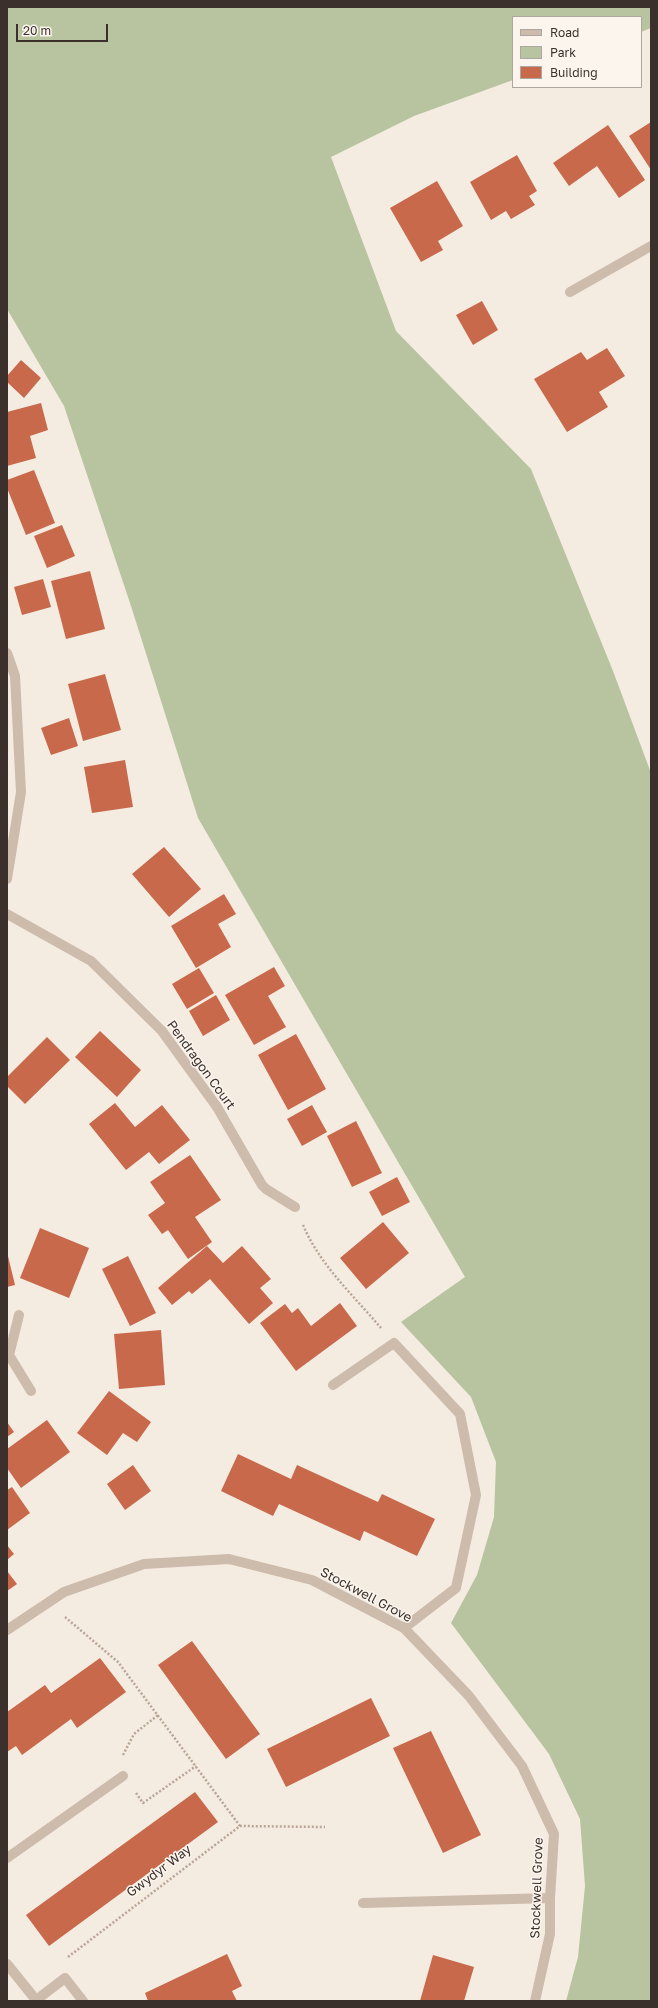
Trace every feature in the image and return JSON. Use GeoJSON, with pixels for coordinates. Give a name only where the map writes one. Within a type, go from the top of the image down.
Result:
{"type":"FeatureCollection","features":[{"type":"Feature","properties":{"kind":"street"},"geometry":{"type":"LineString","coordinates":[[570,292],[651,246]]}},
{"type":"Feature","properties":{"kind":"street"},"geometry":{"type":"LineString","coordinates":[[7,653],[11,677],[20,792],[7,879]]}},
{"type":"Feature","properties":{"kind":"street","name":"Pendragon Court"},"geometry":{"type":"LineString","coordinates":[[7,914],[90,961],[162,1031],[217,1107],[262,1184],[266,1189],[296,1207]]}},
{"type":"Feature","properties":{"kind":"street"},"geometry":{"type":"LineString","coordinates":[[19,1315],[8,1356],[31,1391]]}},
{"type":"Feature","properties":{"kind":"street"},"geometry":{"type":"LineString","coordinates":[[333,1385],[394,1343],[460,1414],[476,1495],[456,1588],[404,1628]]}},
{"type":"Feature","properties":{"kind":"street","name":"Stockwell Grove"},"geometry":{"type":"LineString","coordinates":[[7,1630],[64,1592],[144,1564],[229,1559],[312,1580],[404,1628],[469,1696],[522,1766],[554,1834],[550,1898],[550,1934],[534,2001]]}},
{"type":"Feature","properties":{"kind":"street"},"geometry":{"type":"LineString","coordinates":[[7,1858],[123,1776]]}},
{"type":"Feature","properties":{"kind":"street"},"geometry":{"type":"LineString","coordinates":[[363,1903],[550,1898]]}},
{"type":"Feature","properties":{"kind":"street"},"geometry":{"type":"LineString","coordinates":[[7,1964],[35,2001],[65,1978],[83,2001]]}},
{"type":"Feature","properties":{"kind":"path"},"geometry":{"type":"LineString","coordinates":[[296,1207],[316,1251],[394,1343]]}},
{"type":"Feature","properties":{"kind":"path"},"geometry":{"type":"LineString","coordinates":[[48,1603],[118,1662],[240,1826],[325,1827]]}},
{"type":"Feature","properties":{"kind":"path"},"geometry":{"type":"LineString","coordinates":[[158,1715],[134,1734],[122,1758],[123,1776],[143,1804],[196,1766]]}},
{"type":"Feature","properties":{"kind":"path","name":"Gwydyr Way"},"geometry":{"type":"LineString","coordinates":[[64,1960],[240,1826]]}},
{"type":"Feature","properties":{"kind":"green space"},"geometry":{"type":"Polygon","coordinates":[[[7,7],[651,7],[651,28],[642,32],[642,16],[512,16],[512,80],[414,116],[331,157],[396,331],[531,469],[613,671],[651,773],[651,2001],[566,2001],[578,1957],[585,1886],[580,1819],[549,1754],[451,1623],[477,1575],[494,1517],[496,1462],[471,1397],[401,1322],[465,1277],[198,818],[131,606],[64,406],[7,309],[7,7]]]}},
{"type":"Feature","properties":{"kind":"building"},"geometry":{"type":"Polygon","coordinates":[[[651,122],[651,170],[629,136],[651,122]]]}},
{"type":"Feature","properties":{"kind":"building"},"geometry":{"type":"Polygon","coordinates":[[[608,125],[645,180],[619,198],[597,166],[569,186],[553,163],[608,125]]]}},
{"type":"Feature","properties":{"kind":"building"},"geometry":{"type":"Polygon","coordinates":[[[517,155],[537,191],[529,196],[535,205],[511,219],[506,211],[491,220],[470,182],[517,155]]]}},
{"type":"Feature","properties":{"kind":"building"},"geometry":{"type":"Polygon","coordinates":[[[437,181],[463,226],[438,241],[443,250],[421,262],[390,208],[437,181]]]}},
{"type":"Feature","properties":{"kind":"building"},"geometry":{"type":"Polygon","coordinates":[[[482,301],[498,330],[473,345],[456,315],[482,301]]]}},
{"type":"Feature","properties":{"kind":"building"},"geometry":{"type":"Polygon","coordinates":[[[607,348],[625,376],[599,392],[608,407],[567,432],[534,379],[581,352],[587,360],[607,348]]]}},
{"type":"Feature","properties":{"kind":"building"},"geometry":{"type":"Polygon","coordinates":[[[21,360],[41,378],[24,398],[7,382],[7,376],[21,360]]]}},
{"type":"Feature","properties":{"kind":"building"},"geometry":{"type":"Polygon","coordinates":[[[41,403],[48,430],[30,436],[36,458],[7,466],[7,412],[41,403]]]}},
{"type":"Feature","properties":{"kind":"building"},"geometry":{"type":"Polygon","coordinates":[[[34,470],[55,523],[26,535],[7,488],[7,480],[34,470]]]}},
{"type":"Feature","properties":{"kind":"building"},"geometry":{"type":"Polygon","coordinates":[[[62,525],[75,556],[47,568],[34,536],[62,525]]]}},
{"type":"Feature","properties":{"kind":"building"},"geometry":{"type":"Polygon","coordinates":[[[90,571],[105,629],[66,639],[51,581],[90,571]]]}},
{"type":"Feature","properties":{"kind":"building"},"geometry":{"type":"Polygon","coordinates":[[[43,579],[51,607],[22,615],[14,587],[43,579]]]}},
{"type":"Feature","properties":{"kind":"building"},"geometry":{"type":"Polygon","coordinates":[[[105,674],[121,730],[83,741],[68,684],[105,674]]]}},
{"type":"Feature","properties":{"kind":"building"},"geometry":{"type":"Polygon","coordinates":[[[69,718],[78,746],[51,755],[41,728],[69,718]]]}},
{"type":"Feature","properties":{"kind":"building"},"geometry":{"type":"Polygon","coordinates":[[[125,760],[133,807],[92,813],[84,767],[125,760]]]}},
{"type":"Feature","properties":{"kind":"building"},"geometry":{"type":"Polygon","coordinates":[[[164,847],[201,889],[169,917],[132,874],[164,847]]]}},
{"type":"Feature","properties":{"kind":"building"},"geometry":{"type":"Polygon","coordinates":[[[224,894],[236,914],[218,924],[231,947],[196,968],[171,926],[224,894]]]}},
{"type":"Feature","properties":{"kind":"building"},"geometry":{"type":"Polygon","coordinates":[[[274,967],[285,986],[268,996],[286,1027],[254,1045],[225,995],[274,967]]]}},
{"type":"Feature","properties":{"kind":"building"},"geometry":{"type":"Polygon","coordinates":[[[199,968],[214,993],[187,1009],[172,984],[199,968]]]}},
{"type":"Feature","properties":{"kind":"building"},"geometry":{"type":"Polygon","coordinates":[[[216,995],[230,1020],[203,1036],[189,1011],[216,995]]]}},
{"type":"Feature","properties":{"kind":"building"},"geometry":{"type":"Polygon","coordinates":[[[100,1031],[141,1070],[117,1097],[75,1057],[100,1031]]]}},
{"type":"Feature","properties":{"kind":"building"},"geometry":{"type":"Polygon","coordinates":[[[296,1034],[326,1089],[288,1110],[258,1055],[296,1034]]]}},
{"type":"Feature","properties":{"kind":"building"},"geometry":{"type":"Polygon","coordinates":[[[47,1037],[70,1060],[25,1104],[7,1086],[7,1077],[47,1037]]]}},
{"type":"Feature","properties":{"kind":"building"},"geometry":{"type":"Polygon","coordinates":[[[115,1103],[135,1127],[162,1105],[190,1140],[159,1164],[149,1152],[126,1170],[89,1124],[115,1103]]]}},
{"type":"Feature","properties":{"kind":"building"},"geometry":{"type":"Polygon","coordinates":[[[312,1105],[327,1132],[302,1146],[287,1119],[312,1105]]]}},
{"type":"Feature","properties":{"kind":"building"},"geometry":{"type":"Polygon","coordinates":[[[356,1121],[382,1173],[352,1187],[327,1136],[356,1121]]]}},
{"type":"Feature","properties":{"kind":"building"},"geometry":{"type":"Polygon","coordinates":[[[190,1155],[221,1200],[195,1217],[212,1242],[188,1259],[168,1230],[162,1234],[148,1215],[165,1203],[150,1182],[190,1155]]]}},
{"type":"Feature","properties":{"kind":"building"},"geometry":{"type":"Polygon","coordinates":[[[397,1177],[410,1202],[382,1216],[369,1192],[397,1177]]]}},
{"type":"Feature","properties":{"kind":"building"},"geometry":{"type":"Polygon","coordinates":[[[383,1222],[409,1253],[366,1289],[340,1258],[383,1222]]]}},
{"type":"Feature","properties":{"kind":"building"},"geometry":{"type":"Polygon","coordinates":[[[40,1228],[89,1248],[69,1298],[20,1278],[40,1228]]]}},
{"type":"Feature","properties":{"kind":"building"},"geometry":{"type":"Polygon","coordinates":[[[207,1246],[223,1263],[242,1246],[271,1279],[260,1288],[273,1303],[249,1324],[210,1279],[192,1294],[189,1291],[172,1305],[158,1288],[207,1246]]]}},
{"type":"Feature","properties":{"kind":"building"},"geometry":{"type":"Polygon","coordinates":[[[7,1252],[15,1285],[7,1287],[7,1252]]]}},
{"type":"Feature","properties":{"kind":"building"},"geometry":{"type":"Polygon","coordinates":[[[128,1256],[156,1313],[130,1326],[102,1269],[128,1256]]]}},
{"type":"Feature","properties":{"kind":"building"},"geometry":{"type":"Polygon","coordinates":[[[340,1303],[357,1326],[296,1371],[260,1323],[285,1304],[292,1313],[298,1308],[311,1326],[340,1303]]]}},
{"type":"Feature","properties":{"kind":"building"},"geometry":{"type":"Polygon","coordinates":[[[161,1330],[165,1385],[119,1389],[114,1334],[161,1330]]]}},
{"type":"Feature","properties":{"kind":"building"},"geometry":{"type":"Polygon","coordinates":[[[109,1391],[151,1422],[137,1442],[123,1433],[107,1455],[77,1433],[109,1391]]]}},
{"type":"Feature","properties":{"kind":"building"},"geometry":{"type":"Polygon","coordinates":[[[47,1420],[70,1452],[21,1488],[7,1468],[7,1449],[47,1420]]]}},
{"type":"Feature","properties":{"kind":"building"},"geometry":{"type":"Polygon","coordinates":[[[7,1422],[14,1432],[7,1437],[7,1422]]]}},
{"type":"Feature","properties":{"kind":"building"},"geometry":{"type":"Polygon","coordinates":[[[238,1454],[291,1479],[297,1465],[378,1502],[382,1494],[435,1519],[417,1556],[364,1531],[360,1541],[279,1504],[273,1516],[221,1491],[238,1454]]]}},
{"type":"Feature","properties":{"kind":"building"},"geometry":{"type":"Polygon","coordinates":[[[133,1465],[151,1491],[125,1510],[107,1484],[133,1465]]]}},
{"type":"Feature","properties":{"kind":"building"},"geometry":{"type":"Polygon","coordinates":[[[12,1487],[30,1513],[7,1530],[7,1490],[12,1487]]]}},
{"type":"Feature","properties":{"kind":"building"},"geometry":{"type":"Polygon","coordinates":[[[7,1545],[14,1554],[7,1560],[7,1545]]]}},
{"type":"Feature","properties":{"kind":"building"},"geometry":{"type":"Polygon","coordinates":[[[7,1571],[17,1584],[7,1591],[7,1571]]]}},
{"type":"Feature","properties":{"kind":"building"},"geometry":{"type":"Polygon","coordinates":[[[192,1641],[260,1734],[226,1759],[158,1665],[192,1641]]]}},
{"type":"Feature","properties":{"kind":"building"},"geometry":{"type":"Polygon","coordinates":[[[100,1658],[126,1692],[77,1728],[71,1719],[22,1755],[16,1746],[7,1752],[7,1712],[45,1685],[51,1693],[100,1658]]]}},
{"type":"Feature","properties":{"kind":"building"},"geometry":{"type":"Polygon","coordinates":[[[371,1698],[390,1736],[286,1787],[267,1749],[371,1698]]]}},
{"type":"Feature","properties":{"kind":"building"},"geometry":{"type":"Polygon","coordinates":[[[431,1731],[481,1835],[443,1853],[393,1748],[431,1731]]]}},
{"type":"Feature","properties":{"kind":"building"},"geometry":{"type":"Polygon","coordinates":[[[195,1792],[218,1822],[49,1946],[26,1915],[195,1792]]]}},
{"type":"Feature","properties":{"kind":"building"},"geometry":{"type":"Polygon","coordinates":[[[227,1954],[242,1986],[232,1991],[237,2001],[148,2001],[145,1993],[227,1954]]]}},
{"type":"Feature","properties":{"kind":"building"},"geometry":{"type":"Polygon","coordinates":[[[433,1955],[474,1967],[464,2001],[420,2001],[433,1955]]]}}]}
